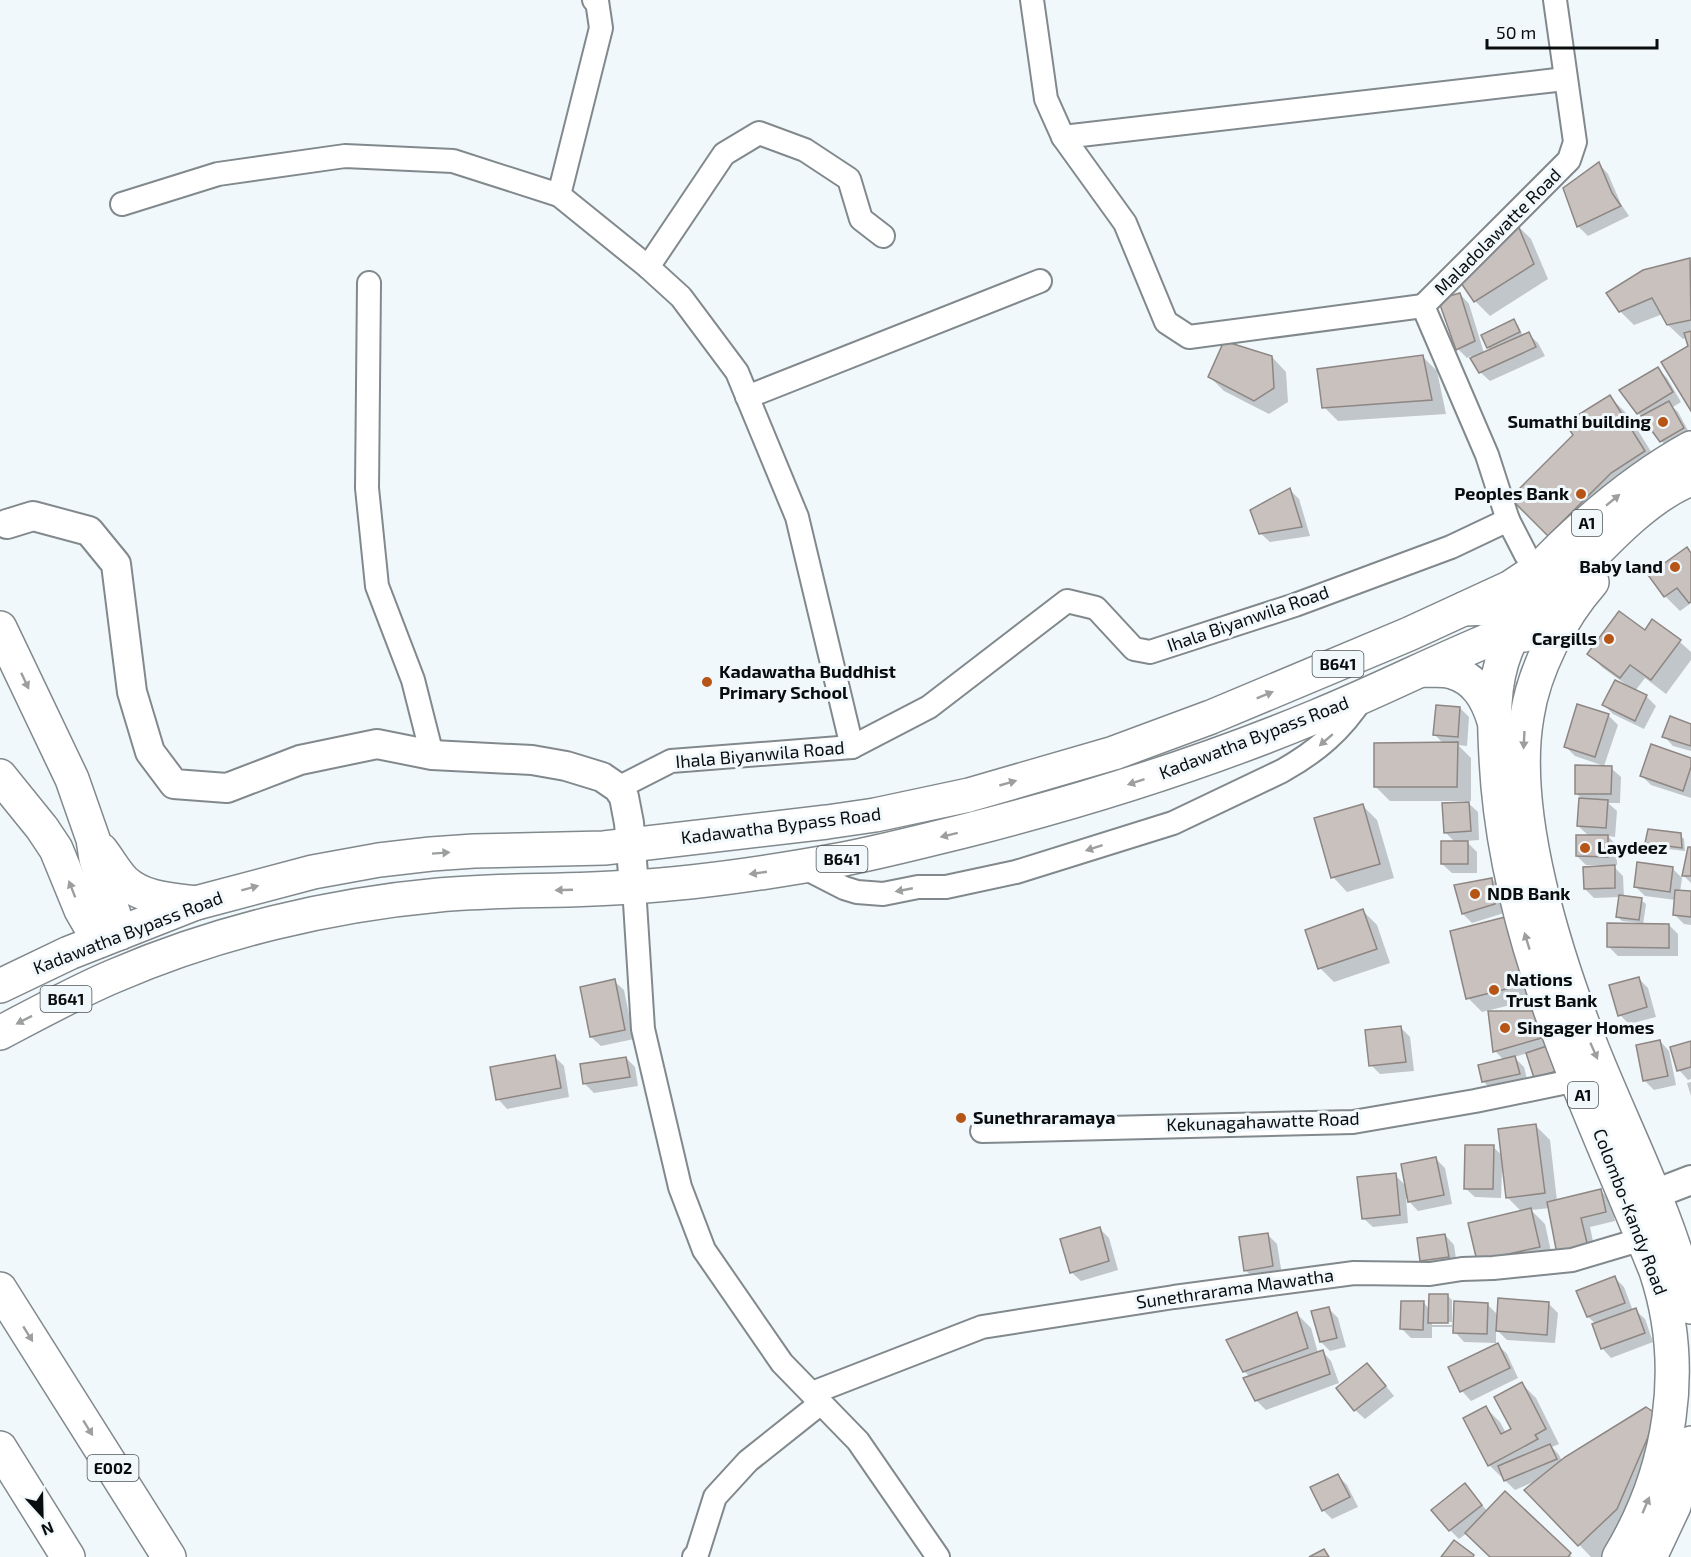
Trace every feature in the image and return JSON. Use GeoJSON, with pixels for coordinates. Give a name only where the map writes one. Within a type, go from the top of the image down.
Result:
{"type":"FeatureCollection","features":[{"type":"Feature","properties":{"kind":"main road","name":"Colombo-Kandy Road"},"geometry":{"type":"LineString","coordinates":[[1521,627],[1524,599],[1529,584],[1538,569],[1603,508],[1627,489],[1650,472],[1691,448]]}},
{"type":"Feature","properties":{"kind":"main road","name":"Colombo-Kandy Road"},"geometry":{"type":"LineString","coordinates":[[1641,1199],[1577,1080],[1541,985],[1517,904],[1501,820],[1494,721],[1500,670],[1512,638],[1630,520],[1691,478]]}},
{"type":"Feature","properties":{"kind":"main road","name":"A1"},"geometry":{"type":"LineString","coordinates":[[1536,683],[1547,654],[1580,596],[1606,566],[1691,489]]}},
{"type":"Feature","properties":{"kind":"main road","name":"Kadawatha Bypass Road"},"geometry":{"type":"LineString","coordinates":[[0,986],[42,965],[196,903],[313,872],[379,860],[474,851],[579,849],[631,845],[874,815],[969,795],[1114,753],[1211,717],[1464,609],[1511,587],[1538,569]]}},
{"type":"Feature","properties":{"kind":"main road"},"geometry":{"type":"LineString","coordinates":[[1464,609],[1497,610],[1509,615],[1521,627],[1536,683]]}},
{"type":"Feature","properties":{"kind":"main road","name":"Kadawatha Bypass Road"},"geometry":{"type":"LineString","coordinates":[[0,1033],[123,972],[190,947],[279,922],[340,909],[436,895],[634,887],[709,880],[848,858],[1029,814],[1119,787],[1266,736],[1521,627]]}},
{"type":"Feature","properties":{"kind":"main road"},"geometry":{"type":"LineString","coordinates":[[0,628],[72,779],[93,839],[109,937],[123,972]]}},
{"type":"Feature","properties":{"kind":"main road"},"geometry":{"type":"LineString","coordinates":[[1423,670],[1451,672],[1474,684],[1487,699],[1494,721]]}},
{"type":"Feature","properties":{"kind":"main road","name":"Colombo-Kandy Road"},"geometry":{"type":"LineString","coordinates":[[1536,683],[1525,728],[1525,789],[1533,848],[1554,939],[1655,1236],[1671,1348],[1672,1396],[1665,1445],[1655,1482],[1639,1522],[1619,1557]]}},
{"type":"Feature","properties":{"kind":"main road"},"geometry":{"type":"LineString","coordinates":[[0,776],[56,849],[81,910],[109,937]]}},
{"type":"Feature","properties":{"kind":"main road"},"geometry":{"type":"LineString","coordinates":[[93,839],[123,880],[134,888],[158,898],[196,903]]}},
{"type":"Feature","properties":{"kind":"main road","name":"Colombo-Kandy Road"},"geometry":{"type":"LineString","coordinates":[[1655,1236],[1681,1269],[1691,1306]]}},
{"type":"Feature","properties":{"kind":"main road","name":"E002"},"geometry":{"type":"LineString","coordinates":[[0,1289],[168,1557]]}},
{"type":"Feature","properties":{"kind":"main road"},"geometry":{"type":"LineString","coordinates":[[0,1448],[68,1557]]}},
{"type":"Feature","properties":{"kind":"main road"},"geometry":{"type":"LineString","coordinates":[[1650,1557],[1669,1520],[1691,1448]]}},
{"type":"Feature","properties":{"kind":"street"},"geometry":{"type":"LineString","coordinates":[[559,195],[601,28],[597,1],[594,0]]}},
{"type":"Feature","properties":{"kind":"street"},"geometry":{"type":"LineString","coordinates":[[1032,0],[1046,99],[1063,137],[1125,223],[1166,322],[1189,337],[1423,306]]}},
{"type":"Feature","properties":{"kind":"street","name":"Maladolawatte Road"},"geometry":{"type":"LineString","coordinates":[[1508,520],[1487,455],[1423,306],[1569,160],[1575,142],[1555,0]]}},
{"type":"Feature","properties":{"kind":"street"},"geometry":{"type":"LineString","coordinates":[[1063,137],[1565,79]]}},
{"type":"Feature","properties":{"kind":"street"},"geometry":{"type":"LineString","coordinates":[[648,267],[724,154],[759,133],[805,150],[849,179],[861,219],[883,236]]}},
{"type":"Feature","properties":{"kind":"street"},"geometry":{"type":"LineString","coordinates":[[122,204],[218,174],[345,156],[453,160],[559,195],[648,267],[681,297],[737,372],[796,517],[852,747]]}},
{"type":"Feature","properties":{"kind":"street"},"geometry":{"type":"LineString","coordinates":[[747,397],[1040,280]]}},
{"type":"Feature","properties":{"kind":"street"},"geometry":{"type":"LineString","coordinates":[[369,283],[367,488],[377,586],[413,680],[432,755]]}},
{"type":"Feature","properties":{"kind":"street"},"geometry":{"type":"LineString","coordinates":[[7,524],[33,516],[89,531],[116,564],[132,692],[150,752],[174,784],[227,788],[300,760],[377,744],[432,755],[543,762],[586,771],[602,777],[618,788],[624,797],[627,809],[631,845],[643,1029],[680,1187],[704,1250],[782,1363],[858,1441],[938,1557]]}},
{"type":"Feature","properties":{"kind":"street"},"geometry":{"type":"LineString","coordinates":[[1508,520],[1526,555],[1538,569]]}},
{"type":"Feature","properties":{"kind":"street","name":"Ihala Biyanwila Road"},"geometry":{"type":"LineString","coordinates":[[618,788],[671,761],[852,747],[929,707],[1067,601],[1096,608],[1134,649],[1150,652],[1295,605],[1451,547],[1508,520]]}},
{"type":"Feature","properties":{"kind":"street"},"geometry":{"type":"LineString","coordinates":[[801,866],[844,888],[869,894],[883,894],[918,887],[946,887],[1016,872],[1173,822],[1282,771],[1329,739],[1344,724],[1363,696]]}},
{"type":"Feature","properties":{"kind":"street","name":"Kekunagahawatte Road"},"geometry":{"type":"LineString","coordinates":[[982,1131],[1353,1122],[1475,1101],[1577,1080]]}},
{"type":"Feature","properties":{"kind":"street"},"geometry":{"type":"LineString","coordinates":[[1641,1199],[1691,1179]]}},
{"type":"Feature","properties":{"kind":"street","name":"Sunethrarama Mawatha"},"geometry":{"type":"LineString","coordinates":[[694,1557],[697,1554],[715,1497],[748,1461],[816,1398],[982,1327],[1174,1297],[1354,1273],[1430,1274],[1462,1269],[1572,1260],[1655,1236]]}},
{"type":"Feature","properties":{"kind":"building"},"geometry":{"type":"Polygon","coordinates":[[[1599,162],[1612,193],[1621,206],[1577,227],[1563,188],[1599,162]]]}},
{"type":"Feature","properties":{"kind":"building"},"geometry":{"type":"Polygon","coordinates":[[[1517,223],[1534,264],[1474,302],[1459,280],[1517,223]]]}},
{"type":"Feature","properties":{"kind":"building"},"geometry":{"type":"Polygon","coordinates":[[[1690,258],[1691,320],[1667,325],[1652,298],[1619,312],[1606,293],[1643,270],[1690,258]]]}},
{"type":"Feature","properties":{"kind":"building"},"geometry":{"type":"Polygon","coordinates":[[[1460,293],[1475,341],[1456,350],[1438,299],[1460,293]]]}},
{"type":"Feature","properties":{"kind":"building"},"geometry":{"type":"Polygon","coordinates":[[[1514,319],[1520,332],[1487,348],[1481,335],[1514,319]]]}},
{"type":"Feature","properties":{"kind":"building"},"geometry":{"type":"Polygon","coordinates":[[[1691,331],[1691,411],[1661,362],[1688,346],[1684,333],[1691,331]]]}},
{"type":"Feature","properties":{"kind":"building"},"geometry":{"type":"Polygon","coordinates":[[[1529,332],[1536,347],[1479,373],[1470,358],[1529,332]]]}},
{"type":"Feature","properties":{"kind":"building"},"geometry":{"type":"Polygon","coordinates":[[[1224,341],[1272,356],[1274,388],[1254,401],[1208,377],[1224,341]]]}},
{"type":"Feature","properties":{"kind":"building"},"geometry":{"type":"Polygon","coordinates":[[[1423,355],[1432,400],[1322,408],[1317,369],[1423,355]]]}},
{"type":"Feature","properties":{"kind":"building"},"geometry":{"type":"Polygon","coordinates":[[[1658,367],[1673,392],[1637,414],[1619,390],[1658,367]]]}},
{"type":"Feature","properties":{"kind":"building"},"geometry":{"type":"Polygon","coordinates":[[[1610,395],[1645,451],[1611,473],[1548,536],[1510,498],[1573,435],[1565,423],[1610,395]]]}},
{"type":"Feature","properties":{"kind":"building","name":"Sumathi building"},"geometry":{"type":"Polygon","coordinates":[[[1669,401],[1684,428],[1660,442],[1641,416],[1669,401]]]}},
{"type":"Feature","properties":{"kind":"building"},"geometry":{"type":"Polygon","coordinates":[[[1290,488],[1302,527],[1259,534],[1250,510],[1290,488]]]}},
{"type":"Feature","properties":{"kind":"building","name":"Baby land"},"geometry":{"type":"Polygon","coordinates":[[[1687,547],[1691,553],[1691,602],[1689,603],[1677,588],[1664,597],[1648,575],[1687,547]]]}},
{"type":"Feature","properties":{"kind":"building"},"geometry":{"type":"Polygon","coordinates":[[[1619,611],[1645,630],[1652,619],[1681,640],[1651,680],[1630,665],[1620,678],[1587,654],[1619,611]]]}},
{"type":"Feature","properties":{"kind":"building"},"geometry":{"type":"Polygon","coordinates":[[[1615,680],[1647,695],[1635,721],[1602,705],[1615,680]]]}},
{"type":"Feature","properties":{"kind":"building"},"geometry":{"type":"Polygon","coordinates":[[[1577,704],[1609,714],[1595,757],[1564,747],[1577,704]]]}},
{"type":"Feature","properties":{"kind":"building"},"geometry":{"type":"Polygon","coordinates":[[[1436,705],[1460,707],[1458,737],[1433,735],[1436,705]]]}},
{"type":"Feature","properties":{"kind":"building"},"geometry":{"type":"Polygon","coordinates":[[[1670,716],[1691,724],[1691,746],[1662,737],[1670,716]]]}},
{"type":"Feature","properties":{"kind":"building"},"geometry":{"type":"Polygon","coordinates":[[[1458,742],[1457,787],[1374,787],[1374,743],[1458,742]]]}},
{"type":"Feature","properties":{"kind":"building"},"geometry":{"type":"Polygon","coordinates":[[[1651,744],[1691,758],[1691,767],[1683,791],[1640,776],[1651,744]]]}},
{"type":"Feature","properties":{"kind":"building"},"geometry":{"type":"Polygon","coordinates":[[[1575,765],[1612,766],[1611,794],[1575,794],[1575,765]]]}},
{"type":"Feature","properties":{"kind":"building"},"geometry":{"type":"Polygon","coordinates":[[[1579,798],[1608,800],[1606,828],[1577,826],[1579,798]]]}},
{"type":"Feature","properties":{"kind":"building"},"geometry":{"type":"Polygon","coordinates":[[[1469,802],[1471,831],[1444,833],[1442,803],[1469,802]]]}},
{"type":"Feature","properties":{"kind":"building"},"geometry":{"type":"Polygon","coordinates":[[[1363,804],[1380,864],[1331,878],[1314,818],[1363,804]]]}},
{"type":"Feature","properties":{"kind":"building"},"geometry":{"type":"Polygon","coordinates":[[[1648,829],[1681,833],[1682,848],[1645,843],[1648,829]]]}},
{"type":"Feature","properties":{"kind":"building"},"geometry":{"type":"Polygon","coordinates":[[[1576,835],[1608,835],[1608,857],[1576,856],[1576,835]]]}},
{"type":"Feature","properties":{"kind":"building"},"geometry":{"type":"Polygon","coordinates":[[[1441,841],[1468,841],[1468,864],[1441,864],[1441,841]]]}},
{"type":"Feature","properties":{"kind":"building"},"geometry":{"type":"Polygon","coordinates":[[[1688,847],[1691,847],[1691,876],[1682,876],[1688,847]]]}},
{"type":"Feature","properties":{"kind":"building"},"geometry":{"type":"Polygon","coordinates":[[[1637,862],[1673,867],[1670,892],[1634,887],[1637,862]]]}},
{"type":"Feature","properties":{"kind":"building"},"geometry":{"type":"Polygon","coordinates":[[[1615,865],[1615,888],[1584,889],[1583,867],[1615,865]]]}},
{"type":"Feature","properties":{"kind":"building","name":"NDB Bank"},"geometry":{"type":"Polygon","coordinates":[[[1492,878],[1495,904],[1462,914],[1454,885],[1492,878]]]}},
{"type":"Feature","properties":{"kind":"building"},"geometry":{"type":"Polygon","coordinates":[[[1675,890],[1691,891],[1691,917],[1673,915],[1675,890]]]}},
{"type":"Feature","properties":{"kind":"building"},"geometry":{"type":"Polygon","coordinates":[[[1619,895],[1642,898],[1639,920],[1616,917],[1619,895]]]}},
{"type":"Feature","properties":{"kind":"building"},"geometry":{"type":"Polygon","coordinates":[[[1363,909],[1377,949],[1318,969],[1305,930],[1363,909]]]}},
{"type":"Feature","properties":{"kind":"building"},"geometry":{"type":"Polygon","coordinates":[[[1513,915],[1530,983],[1466,999],[1450,931],[1513,915]]]}},
{"type":"Feature","properties":{"kind":"building"},"geometry":{"type":"Polygon","coordinates":[[[1607,923],[1669,924],[1669,948],[1607,947],[1607,923]]]}},
{"type":"Feature","properties":{"kind":"building"},"geometry":{"type":"Polygon","coordinates":[[[1639,977],[1647,1007],[1618,1016],[1609,985],[1639,977]]]}},
{"type":"Feature","properties":{"kind":"building"},"geometry":{"type":"Polygon","coordinates":[[[615,979],[625,1030],[590,1037],[580,987],[615,979]]]}},
{"type":"Feature","properties":{"kind":"building"},"geometry":{"type":"Polygon","coordinates":[[[1488,1011],[1537,1011],[1545,1037],[1493,1052],[1488,1011]]]}},
{"type":"Feature","properties":{"kind":"building"},"geometry":{"type":"Polygon","coordinates":[[[1401,1026],[1406,1062],[1369,1066],[1365,1030],[1401,1026]]]}},
{"type":"Feature","properties":{"kind":"building"},"geometry":{"type":"Polygon","coordinates":[[[1660,1040],[1668,1076],[1643,1081],[1636,1045],[1660,1040]]]}},
{"type":"Feature","properties":{"kind":"building"},"geometry":{"type":"Polygon","coordinates":[[[1691,1041],[1691,1067],[1677,1071],[1670,1047],[1691,1041]]]}},
{"type":"Feature","properties":{"kind":"building"},"geometry":{"type":"Polygon","coordinates":[[[1553,1044],[1560,1070],[1534,1078],[1526,1053],[1553,1044]]]}},
{"type":"Feature","properties":{"kind":"building"},"geometry":{"type":"Polygon","coordinates":[[[555,1055],[561,1088],[496,1100],[490,1067],[555,1055]]]}},
{"type":"Feature","properties":{"kind":"building"},"geometry":{"type":"Polygon","coordinates":[[[1515,1056],[1520,1074],[1482,1082],[1478,1065],[1515,1056]]]}},
{"type":"Feature","properties":{"kind":"building"},"geometry":{"type":"Polygon","coordinates":[[[626,1057],[630,1077],[583,1084],[580,1064],[626,1057]]]}},
{"type":"Feature","properties":{"kind":"building"},"geometry":{"type":"Polygon","coordinates":[[[1536,1124],[1545,1193],[1506,1198],[1498,1129],[1536,1124]]]}},
{"type":"Feature","properties":{"kind":"building"},"geometry":{"type":"Polygon","coordinates":[[[1465,1145],[1494,1145],[1493,1189],[1464,1189],[1465,1145]]]}},
{"type":"Feature","properties":{"kind":"building"},"geometry":{"type":"Polygon","coordinates":[[[1436,1157],[1444,1195],[1408,1202],[1401,1164],[1436,1157]]]}},
{"type":"Feature","properties":{"kind":"building"},"geometry":{"type":"Polygon","coordinates":[[[1396,1173],[1400,1215],[1362,1219],[1357,1177],[1396,1173]]]}},
{"type":"Feature","properties":{"kind":"building"},"geometry":{"type":"Polygon","coordinates":[[[1601,1189],[1606,1212],[1581,1218],[1588,1247],[1557,1254],[1547,1202],[1601,1189]]]}},
{"type":"Feature","properties":{"kind":"building"},"geometry":{"type":"Polygon","coordinates":[[[1531,1208],[1540,1247],[1477,1261],[1468,1223],[1531,1208]]]}},
{"type":"Feature","properties":{"kind":"building"},"geometry":{"type":"Polygon","coordinates":[[[1100,1227],[1109,1261],[1070,1273],[1060,1239],[1100,1227]]]}},
{"type":"Feature","properties":{"kind":"building"},"geometry":{"type":"Polygon","coordinates":[[[1268,1233],[1273,1266],[1244,1271],[1239,1237],[1268,1233]]]}},
{"type":"Feature","properties":{"kind":"building"},"geometry":{"type":"Polygon","coordinates":[[[1445,1234],[1449,1257],[1420,1261],[1417,1238],[1445,1234]]]}},
{"type":"Feature","properties":{"kind":"building"},"geometry":{"type":"Polygon","coordinates":[[[1615,1276],[1625,1303],[1587,1317],[1576,1291],[1615,1276]]]}},
{"type":"Feature","properties":{"kind":"building"},"geometry":{"type":"Polygon","coordinates":[[[1429,1294],[1448,1294],[1448,1323],[1428,1323],[1429,1294]]]}},
{"type":"Feature","properties":{"kind":"building"},"geometry":{"type":"Polygon","coordinates":[[[1498,1298],[1549,1302],[1547,1335],[1496,1331],[1498,1298]]]}},
{"type":"Feature","properties":{"kind":"building"},"geometry":{"type":"Polygon","coordinates":[[[1401,1301],[1424,1301],[1423,1330],[1400,1329],[1401,1301]]]}},
{"type":"Feature","properties":{"kind":"building"},"geometry":{"type":"Polygon","coordinates":[[[1454,1301],[1488,1303],[1487,1334],[1453,1333],[1454,1301]]]}},
{"type":"Feature","properties":{"kind":"building"},"geometry":{"type":"Polygon","coordinates":[[[1329,1307],[1337,1338],[1320,1342],[1311,1311],[1329,1307]]]}},
{"type":"Feature","properties":{"kind":"building"},"geometry":{"type":"Polygon","coordinates":[[[1636,1308],[1645,1333],[1601,1349],[1592,1324],[1636,1308]]]}},
{"type":"Feature","properties":{"kind":"building"},"geometry":{"type":"Polygon","coordinates":[[[1297,1312],[1308,1348],[1243,1372],[1226,1340],[1297,1312]]]}},
{"type":"Feature","properties":{"kind":"building"},"geometry":{"type":"Polygon","coordinates":[[[1498,1343],[1510,1368],[1460,1392],[1448,1367],[1498,1343]]]}},
{"type":"Feature","properties":{"kind":"building"},"geometry":{"type":"Polygon","coordinates":[[[1323,1350],[1330,1374],[1255,1401],[1243,1378],[1323,1350]]]}},
{"type":"Feature","properties":{"kind":"building"},"geometry":{"type":"Polygon","coordinates":[[[1367,1363],[1386,1386],[1354,1411],[1336,1388],[1367,1363]]]}},
{"type":"Feature","properties":{"kind":"building"},"geometry":{"type":"Polygon","coordinates":[[[1522,1382],[1546,1429],[1535,1435],[1538,1439],[1488,1466],[1463,1418],[1486,1406],[1501,1434],[1511,1429],[1494,1397],[1522,1382]]]}},
{"type":"Feature","properties":{"kind":"building"},"geometry":{"type":"Polygon","coordinates":[[[1646,1407],[1655,1413],[1648,1437],[1617,1509],[1578,1546],[1524,1490],[1565,1457],[1646,1407]]]}},
{"type":"Feature","properties":{"kind":"building"},"geometry":{"type":"Polygon","coordinates":[[[1550,1444],[1557,1459],[1504,1481],[1498,1466],[1550,1444]]]}},
{"type":"Feature","properties":{"kind":"building"},"geometry":{"type":"Polygon","coordinates":[[[1338,1474],[1350,1497],[1322,1511],[1310,1487],[1338,1474]]]}},
{"type":"Feature","properties":{"kind":"building"},"geometry":{"type":"Polygon","coordinates":[[[1465,1483],[1482,1505],[1449,1531],[1431,1510],[1465,1483]]]}},
{"type":"Feature","properties":{"kind":"building"},"geometry":{"type":"Polygon","coordinates":[[[1505,1491],[1571,1553],[1568,1557],[1490,1557],[1465,1533],[1505,1491]]]}},
{"type":"Feature","properties":{"kind":"building"},"geometry":{"type":"Polygon","coordinates":[[[1454,1540],[1474,1555],[1473,1557],[1441,1557],[1454,1540]]]}},
{"type":"Feature","properties":{"kind":"building"},"geometry":{"type":"Polygon","coordinates":[[[1324,1549],[1329,1557],[1309,1557],[1324,1549]]]}},
{"type":"Feature","properties":{"kind":"place","name":"Sumathi building"},"geometry":{"type":"Point","coordinates":[1663,422]}},
{"type":"Feature","properties":{"kind":"place","name":"Peoples Bank"},"geometry":{"type":"Point","coordinates":[1581,494]}},
{"type":"Feature","properties":{"kind":"place","name":"Baby land"},"geometry":{"type":"Point","coordinates":[1675,567]}},
{"type":"Feature","properties":{"kind":"place","name":"Cargills"},"geometry":{"type":"Point","coordinates":[1609,639]}},
{"type":"Feature","properties":{"kind":"place","name":"Kadawatha Buddhist Primary School"},"geometry":{"type":"Point","coordinates":[707,682]}},
{"type":"Feature","properties":{"kind":"place","name":"Laydeez"},"geometry":{"type":"Point","coordinates":[1585,848]}},
{"type":"Feature","properties":{"kind":"place","name":"NDB Bank"},"geometry":{"type":"Point","coordinates":[1475,894]}},
{"type":"Feature","properties":{"kind":"place","name":"Nations Trust Bank"},"geometry":{"type":"Point","coordinates":[1494,990]}},
{"type":"Feature","properties":{"kind":"place","name":"Singager Homes"},"geometry":{"type":"Point","coordinates":[1505,1028]}},
{"type":"Feature","properties":{"kind":"place","name":"Sunethraramaya"},"geometry":{"type":"Point","coordinates":[961,1118]}}]}
